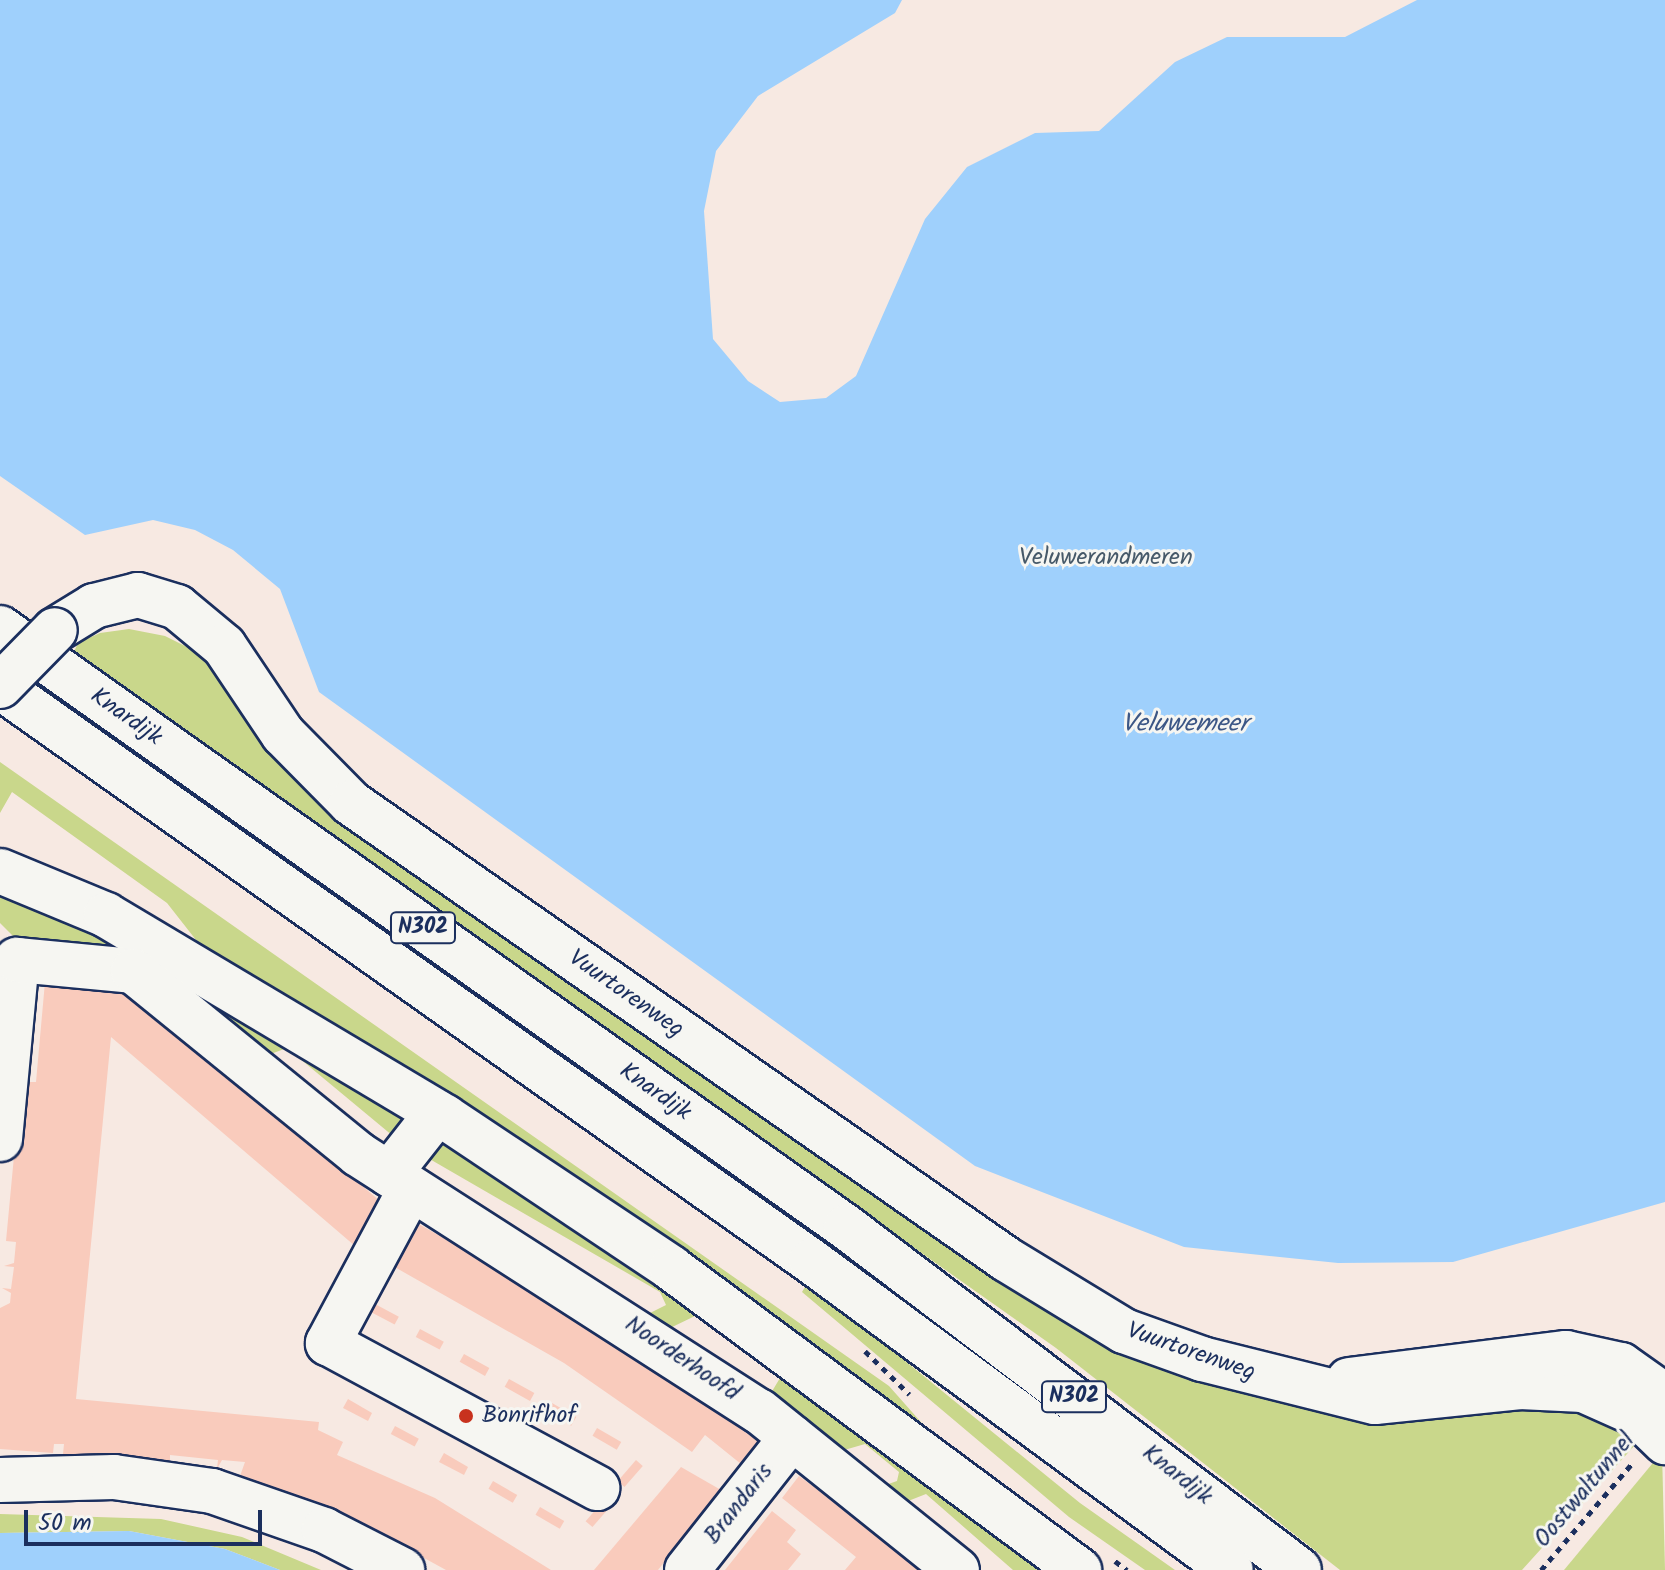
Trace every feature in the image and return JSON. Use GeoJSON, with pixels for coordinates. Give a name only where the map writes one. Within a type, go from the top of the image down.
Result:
{"type":"FeatureCollection","features":[{"type":"Feature","properties":{"kind":"street","name":"Vuurtorenweg"},"geometry":{"type":"LineString","coordinates":[[0,687],[55,630],[94,606],[138,595],[177,607],[224,646],[283,734],[351,803],[1006,1259],[1124,1331],[1266,1377],[1323,1386],[1566,1353],[1621,1365],[1662,1424]]}},
{"type":"Feature","properties":{"kind":"street","name":"Knardijk"},"geometry":{"type":"LineString","coordinates":[[0,628],[846,1227],[1299,1570]]}},
{"type":"Feature","properties":{"kind":"street","name":"Knardijk"},"geometry":{"type":"LineString","coordinates":[[0,687],[811,1261],[1231,1570]]}},
{"type":"Feature","properties":{"kind":"street"},"geometry":{"type":"LineString","coordinates":[[0,871],[106,915],[437,1113],[671,1268],[1090,1560]]}},
{"type":"Feature","properties":{"kind":"street","name":"Noorderhoofd"},"geometry":{"type":"LineString","coordinates":[[0,1139],[17,960],[133,971],[400,1182],[610,1310],[792,1437],[957,1570]]}},
{"type":"Feature","properties":{"kind":"street"},"geometry":{"type":"LineString","coordinates":[[437,1113],[400,1182],[328,1343],[597,1488]]}},
{"type":"Feature","properties":{"kind":"street","name":"Brandaris"},"geometry":{"type":"LineString","coordinates":[[687,1570],[792,1437]]}},
{"type":"Feature","properties":{"kind":"street"},"geometry":{"type":"LineString","coordinates":[[0,1480],[114,1477],[212,1491],[276,1511],[402,1570]]}},
{"type":"Feature","properties":{"kind":"path"},"geometry":{"type":"LineString","coordinates":[[860,1346],[913,1399]]}},
{"type":"Feature","properties":{"kind":"path","name":"Oostwaltunnel"},"geometry":{"type":"LineString","coordinates":[[1541,1570],[1662,1424]]}},
{"type":"Feature","properties":{"kind":"path"},"geometry":{"type":"LineString","coordinates":[[1090,1560],[1127,1570]]}},
{"type":"Feature","properties":{"kind":"green space"},"geometry":{"type":"Polygon","coordinates":[[[129,629],[165,636],[207,657],[231,692],[1119,1347],[1557,1393],[1645,1434],[1522,1570],[1340,1570],[1056,1348],[73,654],[78,643],[100,633],[129,629]]]}},
{"type":"Feature","properties":{"kind":"green space"},"geometry":{"type":"Polygon","coordinates":[[[0,762],[889,1386],[943,1447],[207,954],[167,903],[12,792],[0,813],[0,762]]]}},
{"type":"Feature","properties":{"kind":"green space"},"geometry":{"type":"Polygon","coordinates":[[[0,893],[102,929],[401,1105],[406,1120],[399,1141],[287,1048],[257,1059],[19,942],[0,923],[0,893]]]}},
{"type":"Feature","properties":{"kind":"green space"},"geometry":{"type":"Polygon","coordinates":[[[449,1138],[467,1146],[1058,1570],[1013,1570],[926,1494],[898,1505],[877,1488],[897,1481],[899,1472],[865,1444],[834,1453],[762,1408],[780,1378],[695,1316],[666,1330],[644,1316],[666,1305],[660,1292],[421,1154],[449,1138]]]}},
{"type":"Feature","properties":{"kind":"green space"},"geometry":{"type":"Polygon","coordinates":[[[808,1282],[1080,1503],[1175,1570],[1145,1570],[1069,1517],[802,1292],[808,1282]]]}},
{"type":"Feature","properties":{"kind":"green space"},"geometry":{"type":"Polygon","coordinates":[[[1662,1452],[1665,1570],[1564,1570],[1662,1452]]]}},
{"type":"Feature","properties":{"kind":"green space"},"geometry":{"type":"Polygon","coordinates":[[[0,1514],[161,1519],[242,1537],[321,1570],[280,1570],[225,1549],[129,1531],[0,1533],[0,1514]]]}},
{"type":"Feature","properties":{"kind":"water","name":"Veluwemeer"},"geometry":{"type":"Polygon","coordinates":[[[0,0],[902,0],[895,13],[758,96],[716,151],[704,211],[713,339],[748,381],[780,402],[826,398],[856,376],[925,219],[967,167],[1035,133],[1099,131],[1175,62],[1227,37],[1345,37],[1417,0],[1665,0],[1665,1202],[1453,1262],[1338,1263],[1184,1247],[975,1166],[319,692],[280,589],[233,550],[195,530],[153,520],[85,535],[0,476],[0,0]]]}},
{"type":"Feature","properties":{"kind":"water"},"geometry":{"type":"Polygon","coordinates":[[[129,1531],[225,1549],[280,1570],[0,1570],[0,1533],[129,1531]]]}},
{"type":"Feature","properties":{"kind":"building"},"geometry":{"type":"Polygon","coordinates":[[[45,982],[134,990],[388,1208],[355,1246],[111,1037],[76,1399],[319,1422],[318,1430],[343,1442],[337,1455],[435,1498],[551,1570],[446,1570],[362,1524],[240,1476],[245,1462],[222,1460],[217,1469],[218,1460],[170,1455],[170,1464],[63,1454],[64,1444],[54,1444],[53,1453],[0,1449],[0,1308],[10,1303],[11,1293],[2,1288],[11,1289],[14,1267],[4,1266],[14,1263],[16,1242],[6,1241],[21,1082],[36,1082],[45,982]]]}},
{"type":"Feature","properties":{"kind":"building"},"geometry":{"type":"Polygon","coordinates":[[[408,1218],[589,1320],[759,1442],[741,1464],[705,1435],[692,1452],[564,1363],[384,1261],[408,1218]]]}},
{"type":"Feature","properties":{"kind":"building"},"geometry":{"type":"Polygon","coordinates":[[[375,1304],[399,1317],[395,1325],[371,1312],[375,1304]]]}},
{"type":"Feature","properties":{"kind":"building"},"geometry":{"type":"Polygon","coordinates":[[[420,1329],[444,1342],[440,1350],[416,1337],[420,1329]]]}},
{"type":"Feature","properties":{"kind":"building"},"geometry":{"type":"Polygon","coordinates":[[[464,1354],[489,1368],[485,1376],[460,1362],[464,1354]]]}},
{"type":"Feature","properties":{"kind":"building"},"geometry":{"type":"Polygon","coordinates":[[[509,1379],[534,1393],[530,1401],[505,1387],[509,1379]]]}},
{"type":"Feature","properties":{"kind":"building"},"geometry":{"type":"Polygon","coordinates":[[[348,1399],[372,1413],[368,1421],[343,1408],[348,1399]]]}},
{"type":"Feature","properties":{"kind":"building"},"geometry":{"type":"Polygon","coordinates":[[[552,1403],[576,1417],[571,1426],[547,1412],[552,1403]]]}},
{"type":"Feature","properties":{"kind":"building"},"geometry":{"type":"Polygon","coordinates":[[[395,1426],[419,1439],[415,1447],[391,1434],[395,1426]]]}},
{"type":"Feature","properties":{"kind":"building"},"geometry":{"type":"Polygon","coordinates":[[[597,1428],[621,1442],[617,1450],[592,1436],[597,1428]]]}},
{"type":"Feature","properties":{"kind":"building"},"geometry":{"type":"Polygon","coordinates":[[[444,1453],[468,1467],[464,1475],[439,1462],[444,1453]]]}},
{"type":"Feature","properties":{"kind":"building"},"geometry":{"type":"Polygon","coordinates":[[[636,1460],[643,1466],[624,1487],[618,1481],[636,1460]]]}},
{"type":"Feature","properties":{"kind":"building"},"geometry":{"type":"Polygon","coordinates":[[[681,1467],[721,1490],[658,1570],[594,1570],[681,1467]]]}},
{"type":"Feature","properties":{"kind":"building"},"geometry":{"type":"Polygon","coordinates":[[[799,1476],[918,1570],[845,1570],[856,1557],[782,1498],[799,1476]]]}},
{"type":"Feature","properties":{"kind":"building"},"geometry":{"type":"Polygon","coordinates":[[[493,1481],[517,1495],[513,1503],[489,1489],[493,1481]]]}},
{"type":"Feature","properties":{"kind":"building"},"geometry":{"type":"Polygon","coordinates":[[[604,1500],[611,1506],[592,1527],[586,1521],[604,1500]]]}},
{"type":"Feature","properties":{"kind":"building"},"geometry":{"type":"Polygon","coordinates":[[[540,1507],[564,1521],[560,1529],[536,1515],[540,1507]]]}},
{"type":"Feature","properties":{"kind":"building"},"geometry":{"type":"Polygon","coordinates":[[[772,1511],[796,1530],[787,1542],[801,1554],[788,1570],[725,1570],[772,1511]]]}},
{"type":"Feature","properties":{"kind":"place","name":"Bonrifhof"},"geometry":{"type":"Point","coordinates":[466,1416]}},
{"type":"Feature","properties":{"kind":"park label","name":"Veluwerandmeren"},"geometry":{"type":"Point","coordinates":[1106,558]}}]}
